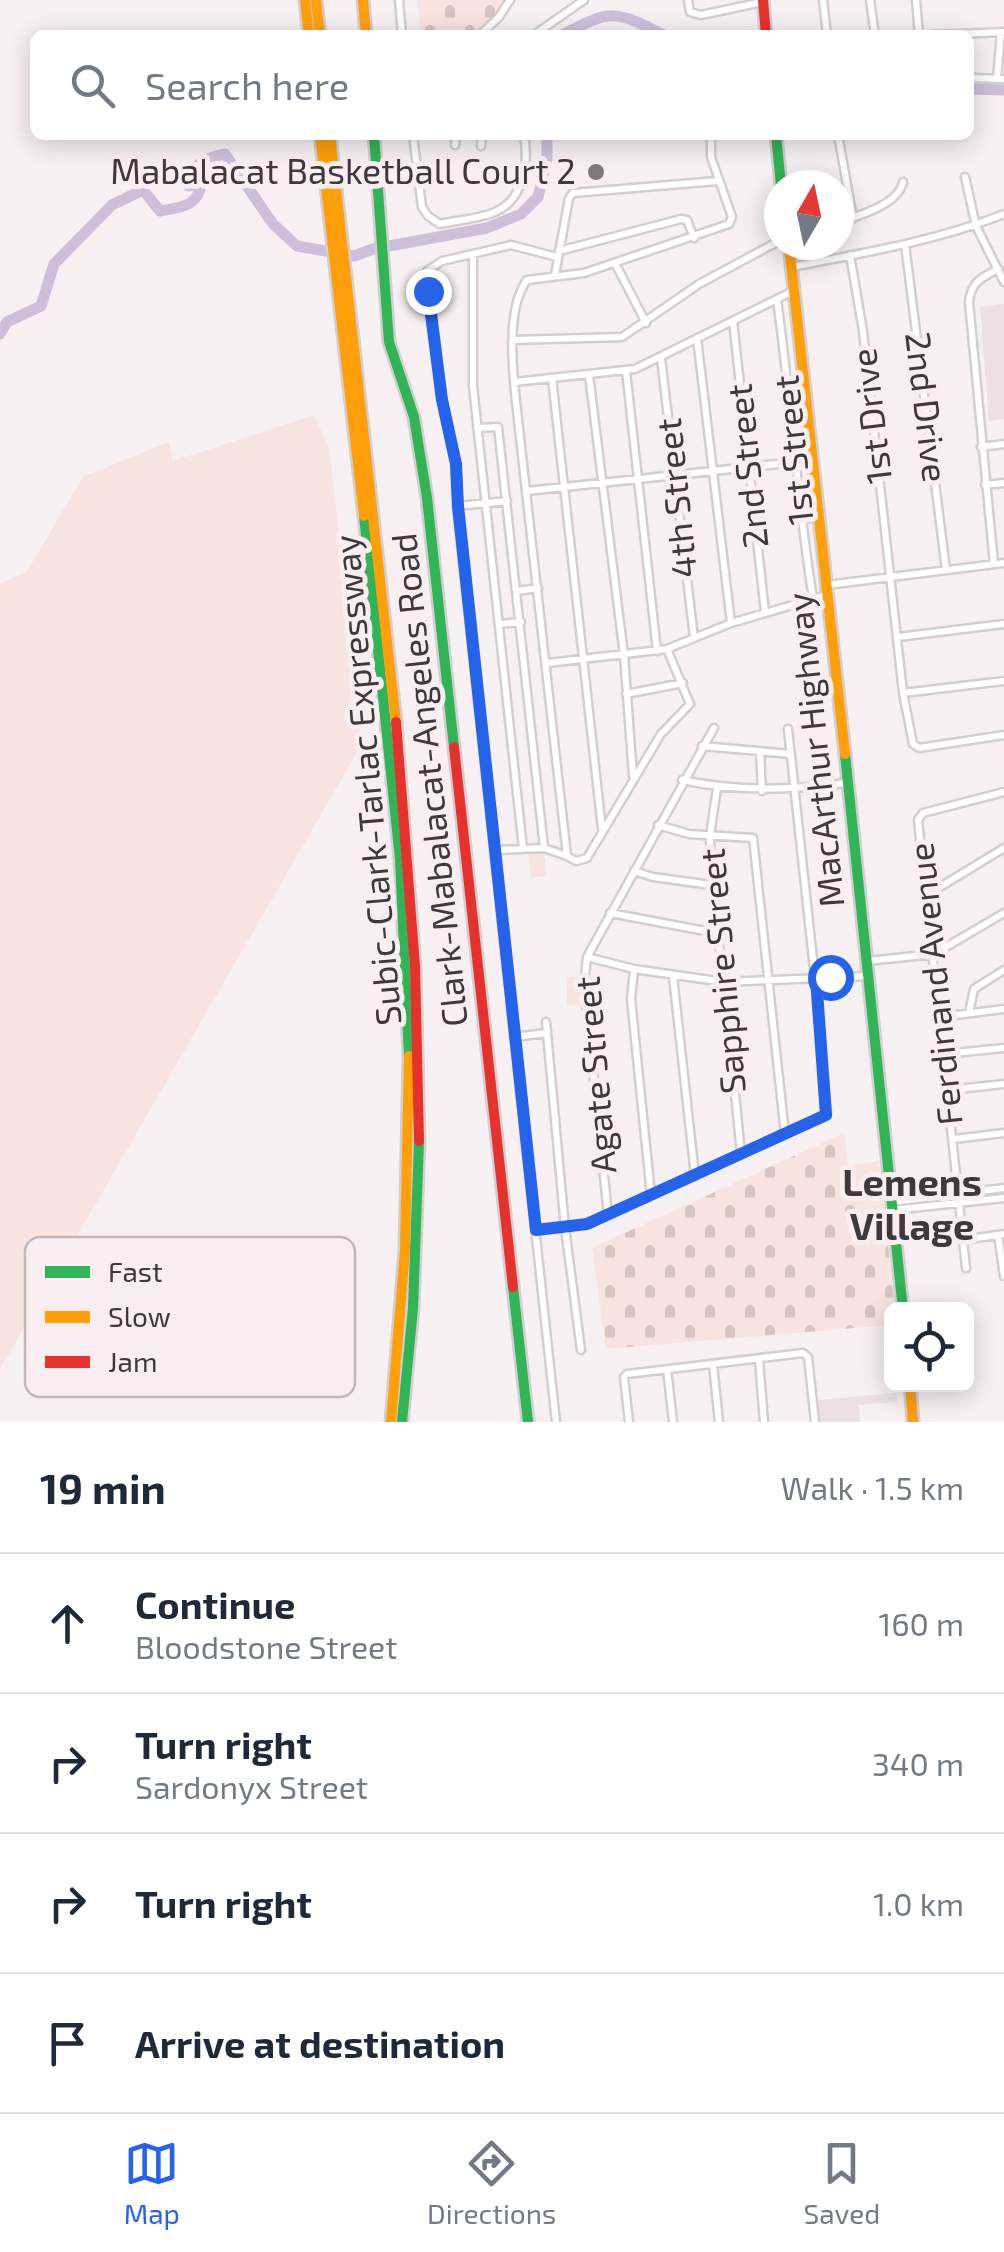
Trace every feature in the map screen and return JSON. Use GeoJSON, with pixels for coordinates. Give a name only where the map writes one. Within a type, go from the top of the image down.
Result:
{"type":"FeatureCollection","features":[{"type":"Feature","properties":{"kind":"main road"},"geometry":{"type":"LineString","coordinates":[[305,0],[308,30]]}},
{"type":"Feature","properties":{"kind":"main road"},"geometry":{"type":"LineString","coordinates":[[316,0],[319,30]]}},
{"type":"Feature","properties":{"kind":"main road"},"geometry":{"type":"LineString","coordinates":[[363,0],[366,30]]}},
{"type":"Feature","properties":{"kind":"main road"},"geometry":{"type":"LineString","coordinates":[[763,1],[766,30]]}},
{"type":"Feature","properties":{"kind":"main road","name":"Subic-Clark-Tarlac Expressway"},"geometry":{"type":"LineString","coordinates":[[321,140],[333,213],[388,732],[405,941],[409,1045],[407,1204],[390,1422]]}},
{"type":"Feature","properties":{"kind":"main road","name":"Subic-Clark-Tarlac Expressway"},"geometry":{"type":"LineString","coordinates":[[330,140],[333,213]]}},
{"type":"Feature","properties":{"kind":"main road","name":"Clark-Mabalacat-Angeles Road"},"geometry":{"type":"LineString","coordinates":[[374,140],[382,276],[394,365],[420,441],[528,1422]]}},
{"type":"Feature","properties":{"kind":"main road"},"geometry":{"type":"LineString","coordinates":[[777,140],[780,170]]}},
{"type":"Feature","properties":{"kind":"main road","name":"MacArthur Highway"},"geometry":{"type":"LineString","coordinates":[[789,260],[815,460],[902,1302]]}},
{"type":"Feature","properties":{"kind":"main road","name":"Subic-Clark-Tarlac Expressway"},"geometry":{"type":"LineString","coordinates":[[341,286],[402,766],[417,960],[418,1172],[402,1422]]}},
{"type":"Feature","properties":{"kind":"main road"},"geometry":{"type":"LineString","coordinates":[[911,1392],[914,1421]]}},
{"type":"Feature","properties":{"kind":"street"},"geometry":{"type":"LineString","coordinates":[[399,0],[402,30]]}},
{"type":"Feature","properties":{"kind":"street"},"geometry":{"type":"LineString","coordinates":[[485,30],[510,0]]}},
{"type":"Feature","properties":{"kind":"street"},"geometry":{"type":"LineString","coordinates":[[541,30],[584,0]]}},
{"type":"Feature","properties":{"kind":"street"},"geometry":{"type":"LineString","coordinates":[[688,0],[690,12],[701,15],[763,1]]}},
{"type":"Feature","properties":{"kind":"street"},"geometry":{"type":"LineString","coordinates":[[822,0],[826,30]]}},
{"type":"Feature","properties":{"kind":"street"},"geometry":{"type":"LineString","coordinates":[[870,0],[874,30]]}},
{"type":"Feature","properties":{"kind":"street"},"geometry":{"type":"LineString","coordinates":[[916,0],[919,30]]}},
{"type":"Feature","properties":{"kind":"street"},"geometry":{"type":"LineString","coordinates":[[492,30],[494,22]]}},
{"type":"Feature","properties":{"kind":"street"},"geometry":{"type":"LineString","coordinates":[[974,33],[1002,32],[1000,79],[974,78]]}},
{"type":"Feature","properties":{"kind":"street"},"geometry":{"type":"LineString","coordinates":[[414,140],[422,207],[440,224],[495,212],[512,198],[524,177],[524,140]]}},
{"type":"Feature","properties":{"kind":"street"},"geometry":{"type":"LineString","coordinates":[[455,145],[456,140]]}},
{"type":"Feature","properties":{"kind":"street"},"geometry":{"type":"LineString","coordinates":[[481,146],[482,140]]}},
{"type":"Feature","properties":{"kind":"street"},"geometry":{"type":"LineString","coordinates":[[567,856],[514,382],[513,340],[523,284],[527,280],[584,273],[694,238],[731,221],[711,157],[711,140]]}},
{"type":"Feature","properties":{"kind":"street"},"geometry":{"type":"LineString","coordinates":[[839,140],[844,170]]}},
{"type":"Feature","properties":{"kind":"street"},"geometry":{"type":"LineString","coordinates":[[965,178],[976,226],[1004,282]]}},
{"type":"Feature","properties":{"kind":"street"},"geometry":{"type":"LineString","coordinates":[[555,275],[573,193],[718,180]]}},
{"type":"Feature","properties":{"kind":"street"},"geometry":{"type":"LineString","coordinates":[[854,218],[894,198],[902,190],[903,182]]}},
{"type":"Feature","properties":{"kind":"street"},"geometry":{"type":"LineString","coordinates":[[854,254],[976,226],[1004,214]]}},
{"type":"Feature","properties":{"kind":"street"},"geometry":{"type":"LineString","coordinates":[[556,1422],[456,464],[442,400],[427,271],[442,261],[515,244],[558,254],[682,219],[694,238]]}},
{"type":"Feature","properties":{"kind":"street","name":"2nd Drive"},"geometry":{"type":"LineString","coordinates":[[905,244],[946,570]]}},
{"type":"Feature","properties":{"kind":"street"},"geometry":{"type":"LineString","coordinates":[[513,340],[609,339],[633,333],[699,284],[764,249]]}},
{"type":"Feature","properties":{"kind":"street"},"geometry":{"type":"LineString","coordinates":[[473,254],[473,386],[523,849]]}},
{"type":"Feature","properties":{"kind":"street"},"geometry":{"type":"LineString","coordinates":[[790,267],[825,260]]}},
{"type":"Feature","properties":{"kind":"street","name":"1st Drive"},"geometry":{"type":"LineString","coordinates":[[851,260],[863,331],[903,693],[916,747],[1004,734]]}},
{"type":"Feature","properties":{"kind":"street"},"geometry":{"type":"LineString","coordinates":[[614,263],[646,323]]}},
{"type":"Feature","properties":{"kind":"street"},"geometry":{"type":"LineString","coordinates":[[994,564],[980,447],[970,289],[979,278],[998,269]]}},
{"type":"Feature","properties":{"kind":"street"},"geometry":{"type":"LineString","coordinates":[[514,382],[626,371],[661,358],[794,291]]}},
{"type":"Feature","properties":{"kind":"street","name":"1st Street"},"geometry":{"type":"LineString","coordinates":[[777,300],[812,599]]}},
{"type":"Feature","properties":{"kind":"street","name":"2nd Street"},"geometry":{"type":"LineString","coordinates":[[733,321],[764,612]]}},
{"type":"Feature","properties":{"kind":"street"},"geometry":{"type":"LineString","coordinates":[[697,338],[731,623]]}},
{"type":"Feature","properties":{"kind":"street","name":"4th Street"},"geometry":{"type":"LineString","coordinates":[[661,358],[694,638]]}},
{"type":"Feature","properties":{"kind":"street"},"geometry":{"type":"LineString","coordinates":[[626,371],[657,651]]}},
{"type":"Feature","properties":{"kind":"street"},"geometry":{"type":"LineString","coordinates":[[590,375],[624,655],[634,778]]}},
{"type":"Feature","properties":{"kind":"street"},"geometry":{"type":"LineString","coordinates":[[552,378],[602,830]]}},
{"type":"Feature","properties":{"kind":"street"},"geometry":{"type":"LineString","coordinates":[[788,380],[804,378]]}},
{"type":"Feature","properties":{"kind":"street"},"geometry":{"type":"LineString","coordinates":[[791,412],[808,409]]}},
{"type":"Feature","properties":{"kind":"street"},"geometry":{"type":"LineString","coordinates":[[477,428],[498,427],[544,848]]}},
{"type":"Feature","properties":{"kind":"street"},"geometry":{"type":"LineString","coordinates":[[980,447],[1004,444]]}},
{"type":"Feature","properties":{"kind":"street"},"geometry":{"type":"LineString","coordinates":[[527,492],[815,460]]}},
{"type":"Feature","properties":{"kind":"street"},"geometry":{"type":"LineString","coordinates":[[986,486],[1004,482]]}},
{"type":"Feature","properties":{"kind":"street"},"geometry":{"type":"LineString","coordinates":[[458,506],[507,500]]}},
{"type":"Feature","properties":{"kind":"street"},"geometry":{"type":"LineString","coordinates":[[800,519],[820,516]]}},
{"type":"Feature","properties":{"kind":"street"},"geometry":{"type":"LineString","coordinates":[[991,523],[1004,521]]}},
{"type":"Feature","properties":{"kind":"street"},"geometry":{"type":"LineString","coordinates":[[803,537],[822,536]]}},
{"type":"Feature","properties":{"kind":"street"},"geometry":{"type":"LineString","coordinates":[[548,663],[668,650],[731,623],[812,599],[826,590],[1004,563]]}},
{"type":"Feature","properties":{"kind":"street"},"geometry":{"type":"LineString","coordinates":[[517,591],[538,588]]}},
{"type":"Feature","properties":{"kind":"street"},"geometry":{"type":"LineString","coordinates":[[498,624],[521,622]]}},
{"type":"Feature","properties":{"kind":"street"},"geometry":{"type":"LineString","coordinates":[[898,636],[1004,624]]}},
{"type":"Feature","properties":{"kind":"street"},"geometry":{"type":"LineString","coordinates":[[496,850],[544,848],[582,861],[660,734],[690,704],[668,650]]}},
{"type":"Feature","properties":{"kind":"street"},"geometry":{"type":"LineString","coordinates":[[903,693],[1004,680]]}},
{"type":"Feature","properties":{"kind":"street"},"geometry":{"type":"LineString","coordinates":[[626,694],[683,683]]}},
{"type":"Feature","properties":{"kind":"street","name":"Agate Street"},"geometry":{"type":"LineString","coordinates":[[608,1214],[584,984],[587,957],[714,728]]}},
{"type":"Feature","properties":{"kind":"street"},"geometry":{"type":"LineString","coordinates":[[536,1230],[565,1228],[608,1214],[825,1116],[828,1109],[816,978],[788,730]]}},
{"type":"Feature","properties":{"kind":"street"},"geometry":{"type":"LineString","coordinates":[[702,746],[791,754]]}},
{"type":"Feature","properties":{"kind":"street"},"geometry":{"type":"LineString","coordinates":[[760,752],[762,792]]}},
{"type":"Feature","properties":{"kind":"street"},"geometry":{"type":"LineString","coordinates":[[682,780],[762,792],[847,783]]}},
{"type":"Feature","properties":{"kind":"street","name":"Sapphire Street"},"geometry":{"type":"LineString","coordinates":[[717,788],[710,835],[711,885],[740,1154]]}},
{"type":"Feature","properties":{"kind":"street","name":"Ferdinand Avenue"},"geometry":{"type":"LineString","coordinates":[[966,1268],[918,820],[923,813],[1004,792]]}},
{"type":"Feature","properties":{"kind":"street"},"geometry":{"type":"LineString","coordinates":[[658,825],[710,835],[751,836],[754,841],[784,1134]]}},
{"type":"Feature","properties":{"kind":"street"},"geometry":{"type":"LineString","coordinates":[[928,895],[1004,848]]}},
{"type":"Feature","properties":{"kind":"street"},"geometry":{"type":"LineString","coordinates":[[634,871],[653,878],[711,885]]}},
{"type":"Feature","properties":{"kind":"street"},"geometry":{"type":"LineString","coordinates":[[587,957],[634,969],[724,982],[830,977],[934,954],[1004,913]]}},
{"type":"Feature","properties":{"kind":"street"},"geometry":{"type":"LineString","coordinates":[[610,914],[716,932]]}},
{"type":"Feature","properties":{"kind":"street"},"geometry":{"type":"LineString","coordinates":[[634,969],[631,999],[651,1195]]}},
{"type":"Feature","properties":{"kind":"street"},"geometry":{"type":"LineString","coordinates":[[968,1013],[974,989],[1004,970]]}},
{"type":"Feature","properties":{"kind":"street"},"geometry":{"type":"LineString","coordinates":[[673,976],[695,1176]]}},
{"type":"Feature","properties":{"kind":"street"},"geometry":{"type":"LineString","coordinates":[[940,1017],[1004,1009]]}},
{"type":"Feature","properties":{"kind":"street"},"geometry":{"type":"LineString","coordinates":[[546,1022],[581,1350]]}},
{"type":"Feature","properties":{"kind":"street"},"geometry":{"type":"LineString","coordinates":[[514,1037],[546,1033]]}},
{"type":"Feature","properties":{"kind":"street"},"geometry":{"type":"LineString","coordinates":[[944,1054],[1004,1048]]}},
{"type":"Feature","properties":{"kind":"street"},"geometry":{"type":"LineString","coordinates":[[948,1090],[1004,1084]]}},
{"type":"Feature","properties":{"kind":"street"},"geometry":{"type":"LineString","coordinates":[[954,1139],[1004,1133]]}},
{"type":"Feature","properties":{"kind":"street"},"geometry":{"type":"LineString","coordinates":[[893,1206],[1004,1188]]}},
{"type":"Feature","properties":{"kind":"street"},"geometry":{"type":"LineString","coordinates":[[893,1206],[1004,1198]]}},
{"type":"Feature","properties":{"kind":"street"},"geometry":{"type":"LineString","coordinates":[[963,1240],[1001,1234],[1004,1276]]}},
{"type":"Feature","properties":{"kind":"street"},"geometry":{"type":"LineString","coordinates":[[628,1422],[625,1375],[806,1354],[815,1422]]}},
{"type":"Feature","properties":{"kind":"street"},"geometry":{"type":"LineString","coordinates":[[759,1360],[764,1422]]}},
{"type":"Feature","properties":{"kind":"street"},"geometry":{"type":"LineString","coordinates":[[713,1364],[718,1422]]}},
{"type":"Feature","properties":{"kind":"street"},"geometry":{"type":"LineString","coordinates":[[667,1369],[673,1422]]}},
{"type":"Feature","properties":{"kind":"shaded area"},"geometry":{"type":"Polygon","coordinates":[[[1004,304],[1004,419],[989,421],[980,307],[1004,304]]]}},
{"type":"Feature","properties":{"kind":"shaded area"},"geometry":{"type":"Polygon","coordinates":[[[896,1393],[897,1402],[859,1405],[860,1422],[820,1422],[818,1400],[896,1393]]]}},
{"type":"Feature","properties":{"kind":"green space"},"geometry":{"type":"Polygon","coordinates":[[[417,0],[513,0],[483,30],[420,30],[417,0]]]}},
{"type":"Feature","properties":{"kind":"green space"},"geometry":{"type":"Polygon","coordinates":[[[314,415],[329,449],[360,747],[76,1237],[25,1237],[25,1326],[0,1369],[0,583],[26,573],[83,477],[169,442],[173,461],[314,415]]]}},
{"type":"Feature","properties":{"kind":"green space"},"geometry":{"type":"Polygon","coordinates":[[[544,849],[546,876],[531,878],[528,850],[544,849]]]}},
{"type":"Feature","properties":{"kind":"green space"},"geometry":{"type":"Polygon","coordinates":[[[567,977],[583,977],[583,1006],[567,1005],[567,977]]]}},
{"type":"Feature","properties":{"kind":"green space"},"geometry":{"type":"Polygon","coordinates":[[[844,1133],[848,1166],[879,1161],[894,1302],[884,1302],[884,1326],[606,1349],[592,1248],[844,1133]]]}},
{"type":"Feature","properties":{"kind":"waterway"},"geometry":{"type":"LineString","coordinates":[[573,30],[613,16],[653,30]]}},
{"type":"Feature","properties":{"kind":"waterway"},"geometry":{"type":"LineString","coordinates":[[974,89],[1004,90]]}},
{"type":"Feature","properties":{"kind":"waterway"},"geometry":{"type":"LineString","coordinates":[[0,334],[7,322],[41,306],[54,264],[112,205],[143,190],[160,211],[187,204],[196,197],[202,183],[189,186],[183,181],[196,166],[212,157],[225,154],[273,224],[297,246],[354,256],[487,228],[521,214],[538,197],[547,140]]}},
{"type":"Feature","properties":{"kind":"traffic: fast"},"geometry":{"type":"LineString","coordinates":[[374,140],[389,342],[414,417],[427,498],[454,747]]}},
{"type":"Feature","properties":{"kind":"traffic: fast"},"geometry":{"type":"LineString","coordinates":[[776,140],[780,170]]}},
{"type":"Feature","properties":{"kind":"traffic: fast"},"geometry":{"type":"LineString","coordinates":[[364,516],[400,859],[409,1056]]}},
{"type":"Feature","properties":{"kind":"traffic: fast"},"geometry":{"type":"LineString","coordinates":[[845,754],[902,1302]]}},
{"type":"Feature","properties":{"kind":"traffic: fast"},"geometry":{"type":"LineString","coordinates":[[402,1422],[413,1308],[419,1141]]}},
{"type":"Feature","properties":{"kind":"traffic: fast"},"geometry":{"type":"LineString","coordinates":[[513,1287],[528,1422]]}},
{"type":"Feature","properties":{"kind":"traffic: slow"},"geometry":{"type":"LineString","coordinates":[[305,0],[308,30]]}},
{"type":"Feature","properties":{"kind":"traffic: slow"},"geometry":{"type":"LineString","coordinates":[[316,0],[319,30]]}},
{"type":"Feature","properties":{"kind":"traffic: slow"},"geometry":{"type":"LineString","coordinates":[[363,0],[366,30]]}},
{"type":"Feature","properties":{"kind":"traffic: slow"},"geometry":{"type":"LineString","coordinates":[[321,140],[364,516]]}},
{"type":"Feature","properties":{"kind":"traffic: slow"},"geometry":{"type":"LineString","coordinates":[[331,140],[396,722]]}},
{"type":"Feature","properties":{"kind":"traffic: slow"},"geometry":{"type":"LineString","coordinates":[[791,260],[845,754]]}},
{"type":"Feature","properties":{"kind":"traffic: slow"},"geometry":{"type":"LineString","coordinates":[[391,1422],[405,1250],[409,1056]]}},
{"type":"Feature","properties":{"kind":"traffic: slow"},"geometry":{"type":"LineString","coordinates":[[911,1392],[913,1422]]}},
{"type":"Feature","properties":{"kind":"traffic: jam"},"geometry":{"type":"LineString","coordinates":[[763,0],[766,30]]}},
{"type":"Feature","properties":{"kind":"traffic: jam"},"geometry":{"type":"LineString","coordinates":[[396,722],[415,966],[419,1141]]}},
{"type":"Feature","properties":{"kind":"traffic: jam"},"geometry":{"type":"LineString","coordinates":[[454,747],[513,1287]]}},
{"type":"Feature","properties":{"kind":"place","name":"Mabalacat Basketball Court 2"},"geometry":{"type":"Point","coordinates":[596,172]}},
{"type":"Feature","properties":{"kind":"district","name":"Lemens Village"},"geometry":{"type":"Point","coordinates":[912,1205]}},
{"type":"Feature","properties":{"kind":"route"},"geometry":{"type":"LineString","coordinates":[[428,291],[442,400],[456,464],[494,857],[536,1230],[587,1224],[826,1115],[816,978],[830,977]]}}]}
